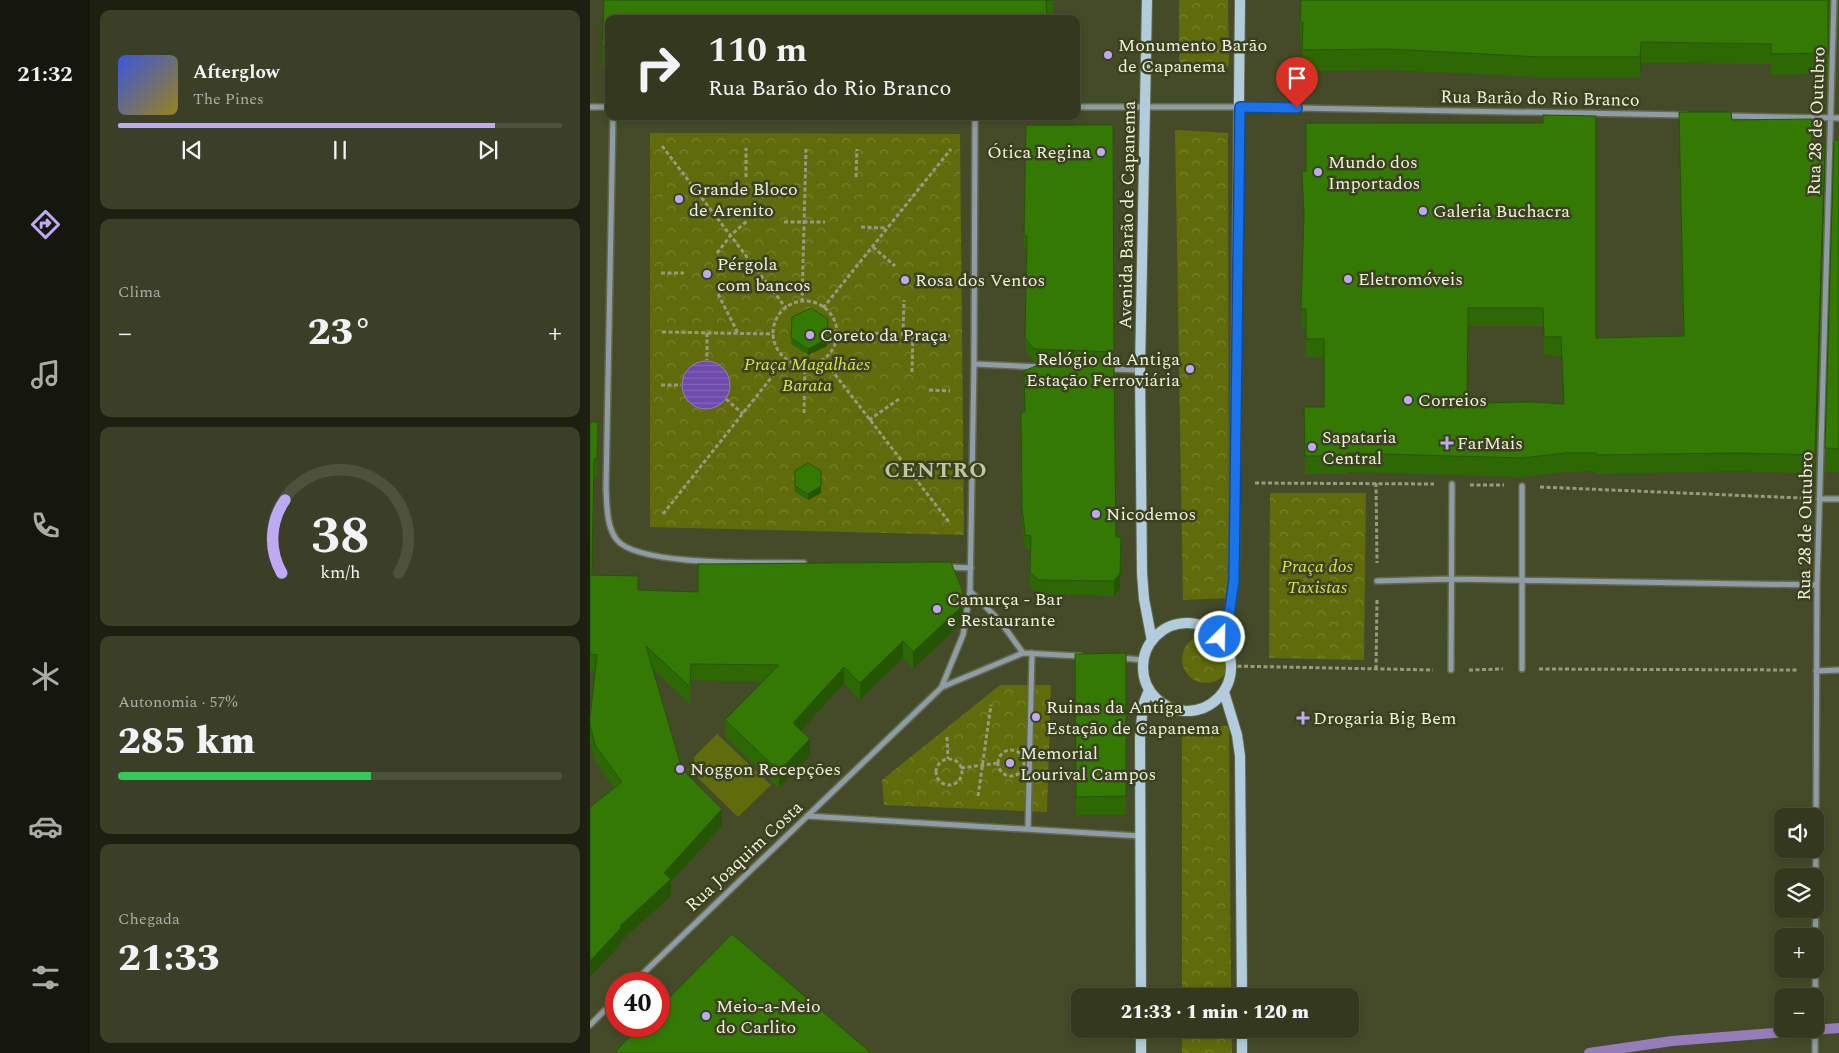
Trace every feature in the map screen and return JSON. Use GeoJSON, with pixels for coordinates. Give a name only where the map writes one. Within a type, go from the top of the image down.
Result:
{"type":"FeatureCollection","features":[{"type":"Feature","properties":{"kind":"street","name":"Avenida Barão de Capanema"},"geometry":{"type":"LineString","coordinates":[[1146,0],[1146,107],[1140,370],[1142,573],[1144,599],[1152,640]]}},
{"type":"Feature","properties":{"kind":"street"},"geometry":{"type":"LineString","coordinates":[[1220,637],[1229,616],[1234,580],[1240,0]]}},
{"type":"Feature","properties":{"kind":"street","name":"Rua 28 de Outubro"},"geometry":{"type":"LineString","coordinates":[[1816,1053],[1818,824],[1817,585],[1834,0]]}},
{"type":"Feature","properties":{"kind":"street"},"geometry":{"type":"LineString","coordinates":[[590,107],[605,108]]}},
{"type":"Feature","properties":{"kind":"street","name":"Rua Barão do Rio Branco"},"geometry":{"type":"LineString","coordinates":[[1080,107],[1240,107],[1692,115]]}},
{"type":"Feature","properties":{"kind":"street"},"geometry":{"type":"LineString","coordinates":[[1721,116],[1839,118]]}},
{"type":"Feature","properties":{"kind":"street"},"geometry":{"type":"LineString","coordinates":[[613,120],[606,488],[608,517],[616,540],[635,551],[662,557],[814,564]]}},
{"type":"Feature","properties":{"kind":"street"},"geometry":{"type":"LineString","coordinates":[[942,686],[963,635],[970,591],[974,364],[975,120]]}},
{"type":"Feature","properties":{"kind":"street"},"geometry":{"type":"LineString","coordinates":[[974,364],[1052,367]]}},
{"type":"Feature","properties":{"kind":"street"},"geometry":{"type":"LineString","coordinates":[[1101,369],[1140,370]]}},
{"type":"Feature","properties":{"kind":"street"},"geometry":{"type":"LineString","coordinates":[[1451,670],[1452,484]]}},
{"type":"Feature","properties":{"kind":"street"},"geometry":{"type":"LineString","coordinates":[[1522,486],[1522,669]]}},
{"type":"Feature","properties":{"kind":"street"},"geometry":{"type":"LineString","coordinates":[[1819,498],[1839,499]]}},
{"type":"Feature","properties":{"kind":"street"},"geometry":{"type":"LineString","coordinates":[[941,567],[970,568]]}},
{"type":"Feature","properties":{"kind":"street"},"geometry":{"type":"LineString","coordinates":[[1377,581],[1452,578],[1817,585]]}},
{"type":"Feature","properties":{"kind":"street"},"geometry":{"type":"LineString","coordinates":[[970,591],[1000,622],[1023,653]]}},
{"type":"Feature","properties":{"kind":"street"},"geometry":{"type":"LineString","coordinates":[[1193,623],[1208,627],[1220,637],[1228,650],[1231,666],[1230,679],[1224,692],[1214,703],[1201,710],[1186,712],[1171,709],[1158,702],[1149,690],[1143,676],[1143,660],[1152,640],[1163,630],[1178,624],[1193,623]]}},
{"type":"Feature","properties":{"kind":"street","name":"Rua Joaquim Costa"},"geometry":{"type":"LineString","coordinates":[[644,972],[942,686],[1023,653],[1086,656]]}},
{"type":"Feature","properties":{"kind":"street"},"geometry":{"type":"LineString","coordinates":[[1028,828],[1032,654]]}},
{"type":"Feature","properties":{"kind":"street"},"geometry":{"type":"LineString","coordinates":[[1113,657],[1143,660]]}},
{"type":"Feature","properties":{"kind":"street"},"geometry":{"type":"LineString","coordinates":[[1816,670],[1839,670]]}},
{"type":"Feature","properties":{"kind":"street"},"geometry":{"type":"LineString","coordinates":[[1141,988],[1140,729],[1149,690]]}},
{"type":"Feature","properties":{"kind":"street"},"geometry":{"type":"LineString","coordinates":[[1224,692],[1238,735],[1240,756],[1242,988]]}},
{"type":"Feature","properties":{"kind":"street"},"geometry":{"type":"LineString","coordinates":[[807,816],[1141,836]]}},
{"type":"Feature","properties":{"kind":"street"},"geometry":{"type":"LineString","coordinates":[[590,1025],[605,1010]]}},
{"type":"Feature","properties":{"kind":"street"},"geometry":{"type":"LineString","coordinates":[[1141,1038],[1141,1053]]}},
{"type":"Feature","properties":{"kind":"street"},"geometry":{"type":"LineString","coordinates":[[1242,1038],[1242,1053]]}},
{"type":"Feature","properties":{"kind":"path"},"geometry":{"type":"LineString","coordinates":[[662,146],[786,308]]}},
{"type":"Feature","properties":{"kind":"path"},"geometry":{"type":"LineString","coordinates":[[746,148],[746,176]]}},
{"type":"Feature","properties":{"kind":"path"},"geometry":{"type":"LineString","coordinates":[[802,302],[806,149]]}},
{"type":"Feature","properties":{"kind":"path"},"geometry":{"type":"LineString","coordinates":[[856,177],[857,149]]}},
{"type":"Feature","properties":{"kind":"path"},"geometry":{"type":"LineString","coordinates":[[823,308],[951,149]]}},
{"type":"Feature","properties":{"kind":"path"},"geometry":{"type":"LineString","coordinates":[[717,253],[731,235],[747,221]]}},
{"type":"Feature","properties":{"kind":"path"},"geometry":{"type":"LineString","coordinates":[[784,222],[826,222]]}},
{"type":"Feature","properties":{"kind":"path"},"geometry":{"type":"LineString","coordinates":[[861,227],[887,228]]}},
{"type":"Feature","properties":{"kind":"path"},"geometry":{"type":"LineString","coordinates":[[872,247],[895,266]]}},
{"type":"Feature","properties":{"kind":"path"},"geometry":{"type":"LineString","coordinates":[[661,273],[684,273]]}},
{"type":"Feature","properties":{"kind":"path"},"geometry":{"type":"LineString","coordinates":[[718,294],[738,333]]}},
{"type":"Feature","properties":{"kind":"path"},"geometry":{"type":"LineString","coordinates":[[903,334],[904,300]]}},
{"type":"Feature","properties":{"kind":"path"},"geometry":{"type":"LineString","coordinates":[[802,302],[814,303],[823,308],[835,322],[836,332],[830,352],[824,359],[805,365],[786,359],[779,352],[773,334],[776,319],[786,308],[802,302]]}},
{"type":"Feature","properties":{"kind":"path"},"geometry":{"type":"LineString","coordinates":[[662,332],[773,334]]}},
{"type":"Feature","properties":{"kind":"path"},"geometry":{"type":"LineString","coordinates":[[836,332],[950,336]]}},
{"type":"Feature","properties":{"kind":"path"},"geometry":{"type":"LineString","coordinates":[[707,333],[707,360]]}},
{"type":"Feature","properties":{"kind":"path"},"geometry":{"type":"LineString","coordinates":[[912,372],[913,335]]}},
{"type":"Feature","properties":{"kind":"path"},"geometry":{"type":"LineString","coordinates":[[663,514],[786,359]]}},
{"type":"Feature","properties":{"kind":"path"},"geometry":{"type":"LineString","coordinates":[[824,359],[949,522]]}},
{"type":"Feature","properties":{"kind":"path"},"geometry":{"type":"LineString","coordinates":[[804,414],[805,365]]}},
{"type":"Feature","properties":{"kind":"path"},"geometry":{"type":"LineString","coordinates":[[661,385],[681,385]]}},
{"type":"Feature","properties":{"kind":"path"},"geometry":{"type":"LineString","coordinates":[[928,390],[950,391]]}},
{"type":"Feature","properties":{"kind":"path"},"geometry":{"type":"LineString","coordinates":[[726,399],[743,414]]}},
{"type":"Feature","properties":{"kind":"path"},"geometry":{"type":"LineString","coordinates":[[869,420],[899,399]]}},
{"type":"Feature","properties":{"kind":"path"},"geometry":{"type":"LineString","coordinates":[[978,796],[991,705]]}},
{"type":"Feature","properties":{"kind":"path"},"geometry":{"type":"LineString","coordinates":[[947,737],[948,759]]}},
{"type":"Feature","properties":{"kind":"path"},"geometry":{"type":"LineString","coordinates":[[948,759],[954,760],[961,768],[960,778],[957,782],[949,785],[942,782],[937,776],[938,766],[948,759]]}},
{"type":"Feature","properties":{"kind":"path"},"geometry":{"type":"LineString","coordinates":[[961,768],[998,763]]}},
{"type":"Feature","properties":{"kind":"green space"},"geometry":{"type":"Polygon","coordinates":[[[1179,0],[1228,0],[1229,66],[1179,68],[1179,0]]]}},
{"type":"Feature","properties":{"kind":"green space"},"geometry":{"type":"Polygon","coordinates":[[[1175,130],[1228,133],[1229,598],[1183,600],[1175,130]]]}},
{"type":"Feature","properties":{"kind":"green space","name":"Praça Magalhães Barata"},"geometry":{"type":"Polygon","coordinates":[[[650,133],[960,134],[964,535],[650,527],[650,133]]]}},
{"type":"Feature","properties":{"kind":"green space","name":"Praça dos Taxistas"},"geometry":{"type":"Polygon","coordinates":[[[1270,493],[1366,493],[1364,660],[1269,658],[1270,493]]]}},
{"type":"Feature","properties":{"kind":"green space"},"geometry":{"type":"Polygon","coordinates":[[[1201,635],[1211,635],[1223,642],[1230,654],[1230,664],[1223,676],[1211,683],[1201,683],[1193,679],[1186,672],[1182,664],[1182,654],[1186,646],[1193,639],[1201,635]]]}},
{"type":"Feature","properties":{"kind":"green space"},"geometry":{"type":"Polygon","coordinates":[[[1000,685],[1051,685],[1047,812],[884,805],[882,780],[1000,685]]]}},
{"type":"Feature","properties":{"kind":"green space"},"geometry":{"type":"Polygon","coordinates":[[[1182,726],[1229,726],[1231,988],[1182,988],[1182,726]]]}},
{"type":"Feature","properties":{"kind":"green space"},"geometry":{"type":"Polygon","coordinates":[[[717,734],[771,785],[738,817],[698,778],[694,757],[717,734]]]}},
{"type":"Feature","properties":{"kind":"green space"},"geometry":{"type":"Polygon","coordinates":[[[1182,1038],[1232,1038],[1232,1053],[1182,1053],[1182,1038]]]}},
{"type":"Feature","properties":{"kind":"shaded area"},"geometry":{"type":"Polygon","coordinates":[[[701,361],[711,361],[720,365],[726,371],[730,385],[726,399],[720,405],[711,409],[701,409],[692,405],[686,399],[682,390],[682,380],[686,371],[692,365],[701,361]]]}},
{"type":"Feature","properties":{"kind":"building"},"geometry":{"type":"Polygon","coordinates":[[[604,0],[1046,0],[1047,15],[605,15],[605,47],[602,47],[604,0]]]}},
{"type":"Feature","properties":{"kind":"building"},"geometry":{"type":"Polygon","coordinates":[[[1301,0],[1828,0],[1828,53],[1771,54],[1771,44],[1641,42],[1640,57],[1540,57],[1388,49],[1302,50],[1303,22],[1300,22],[1301,0]]]}},
{"type":"Feature","properties":{"kind":"building"},"geometry":{"type":"Polygon","coordinates":[[[1679,112],[1731,112],[1732,120],[1812,119],[1812,145],[1825,145],[1815,455],[1738,453],[1596,455],[1596,453],[1566,453],[1522,458],[1347,453],[1347,456],[1305,456],[1304,407],[1324,407],[1324,339],[1306,339],[1306,309],[1301,309],[1304,214],[1302,171],[1306,171],[1306,123],[1543,123],[1543,115],[1596,116],[1596,338],[1684,336],[1679,112]],[[1468,308],[1467,403],[1534,402],[1564,404],[1561,337],[1544,337],[1543,308],[1468,308]]]}},
{"type":"Feature","properties":{"kind":"building"},"geometry":{"type":"Polygon","coordinates":[[[1026,125],[1113,125],[1114,352],[1034,349],[1025,338],[1027,236],[1024,236],[1026,125]]]}},
{"type":"Feature","properties":{"kind":"building"},"geometry":{"type":"Polygon","coordinates":[[[1834,140],[1839,140],[1839,449],[1825,448],[1834,140]]]}},
{"type":"Feature","properties":{"kind":"building","name":"Coreto da Praça"},"geometry":{"type":"Polygon","coordinates":[[[811,308],[828,319],[827,339],[808,349],[791,338],[792,317],[811,308]]]}},
{"type":"Feature","properties":{"kind":"building"},"geometry":{"type":"Polygon","coordinates":[[[1041,356],[1114,359],[1116,537],[1121,537],[1120,573],[1114,581],[1038,580],[1030,572],[1031,536],[1025,535],[1022,507],[1021,412],[1025,412],[1024,371],[1045,362],[1041,356]]]}},
{"type":"Feature","properties":{"kind":"building"},"geometry":{"type":"Polygon","coordinates":[[[590,422],[598,422],[597,459],[594,459],[592,570],[590,570],[590,422]]]}},
{"type":"Feature","properties":{"kind":"building"},"geometry":{"type":"Polygon","coordinates":[[[808,463],[821,471],[821,486],[808,494],[795,486],[795,471],[808,463]]]}},
{"type":"Feature","properties":{"kind":"building"},"geometry":{"type":"Polygon","coordinates":[[[951,562],[963,592],[960,608],[913,652],[903,641],[860,683],[844,667],[793,723],[810,739],[779,771],[725,720],[779,665],[691,664],[690,687],[646,646],[682,769],[722,809],[664,873],[671,879],[620,926],[621,928],[590,961],[590,807],[622,782],[595,745],[590,725],[597,655],[590,654],[590,575],[638,576],[638,590],[698,592],[698,564],[951,562]]]}},
{"type":"Feature","properties":{"kind":"building"},"geometry":{"type":"Polygon","coordinates":[[[1126,653],[1126,796],[1076,797],[1075,654],[1126,653]]]}},
{"type":"Feature","properties":{"kind":"building"},"geometry":{"type":"Polygon","coordinates":[[[732,934],[871,1053],[618,1053],[616,1051],[629,1037],[670,1037],[670,997],[732,934]]]}},
{"type":"Feature","properties":{"kind":"waterway"},"geometry":{"type":"LineString","coordinates":[[1589,1053],[1672,1041],[1839,1028]]}},
{"type":"Feature","properties":{"kind":"place","name":"Monumento Barão de Capanema"},"geometry":{"type":"Point","coordinates":[1108,55]}},
{"type":"Feature","properties":{"kind":"place","name":"Ótica Regina"},"geometry":{"type":"Point","coordinates":[1101,152]}},
{"type":"Feature","properties":{"kind":"place","name":"Mundo dos Importados"},"geometry":{"type":"Point","coordinates":[1318,172]}},
{"type":"Feature","properties":{"kind":"place","name":"Grande Bloco de Arenito"},"geometry":{"type":"Point","coordinates":[679,199]}},
{"type":"Feature","properties":{"kind":"place","name":"Galeria Buchacra"},"geometry":{"type":"Point","coordinates":[1423,211]}},
{"type":"Feature","properties":{"kind":"place","name":"Pérgola com bancos"},"geometry":{"type":"Point","coordinates":[707,274]}},
{"type":"Feature","properties":{"kind":"place","name":"Eletromóveis"},"geometry":{"type":"Point","coordinates":[1348,279]}},
{"type":"Feature","properties":{"kind":"place","name":"Rosa dos Ventos"},"geometry":{"type":"Point","coordinates":[905,280]}},
{"type":"Feature","properties":{"kind":"place","name":"Coreto da Praça"},"geometry":{"type":"Point","coordinates":[810,335]}},
{"type":"Feature","properties":{"kind":"place","name":"Relógio da Antiga Estação Ferroviária"},"geometry":{"type":"Point","coordinates":[1190,369]}},
{"type":"Feature","properties":{"kind":"place","name":"Correios"},"geometry":{"type":"Point","coordinates":[1408,400]}},
{"type":"Feature","properties":{"kind":"place","name":"FarMais"},"geometry":{"type":"Point","coordinates":[1447,443]}},
{"type":"Feature","properties":{"kind":"place","name":"Sapataria Central"},"geometry":{"type":"Point","coordinates":[1312,447]}},
{"type":"Feature","properties":{"kind":"place","name":"Nicodemos"},"geometry":{"type":"Point","coordinates":[1096,514]}},
{"type":"Feature","properties":{"kind":"place","name":"Camurça - Bar e Restaurante"},"geometry":{"type":"Point","coordinates":[937,609]}},
{"type":"Feature","properties":{"kind":"place","name":"Ruinas da Antiga Estação de Capanema"},"geometry":{"type":"Point","coordinates":[1036,717]}},
{"type":"Feature","properties":{"kind":"place","name":"Drogaria Big Bem"},"geometry":{"type":"Point","coordinates":[1303,718]}},
{"type":"Feature","properties":{"kind":"place","name":"Memorial Lourival Campos"},"geometry":{"type":"Point","coordinates":[1010,763]}},
{"type":"Feature","properties":{"kind":"place","name":"Noggon Recepções"},"geometry":{"type":"Point","coordinates":[680,769]}},
{"type":"Feature","properties":{"kind":"place","name":"Meio-a-Meio do Carlito"},"geometry":{"type":"Point","coordinates":[706,1016]}},
{"type":"Feature","properties":{"kind":"district","name":"CENTRO"},"geometry":{"type":"Point","coordinates":[936,469]}},
{"type":"Feature","properties":{"kind":"route"},"geometry":{"type":"LineString","coordinates":[[1220,637],[1233,601],[1234,580],[1240,107],[1297,108]]}}]}
